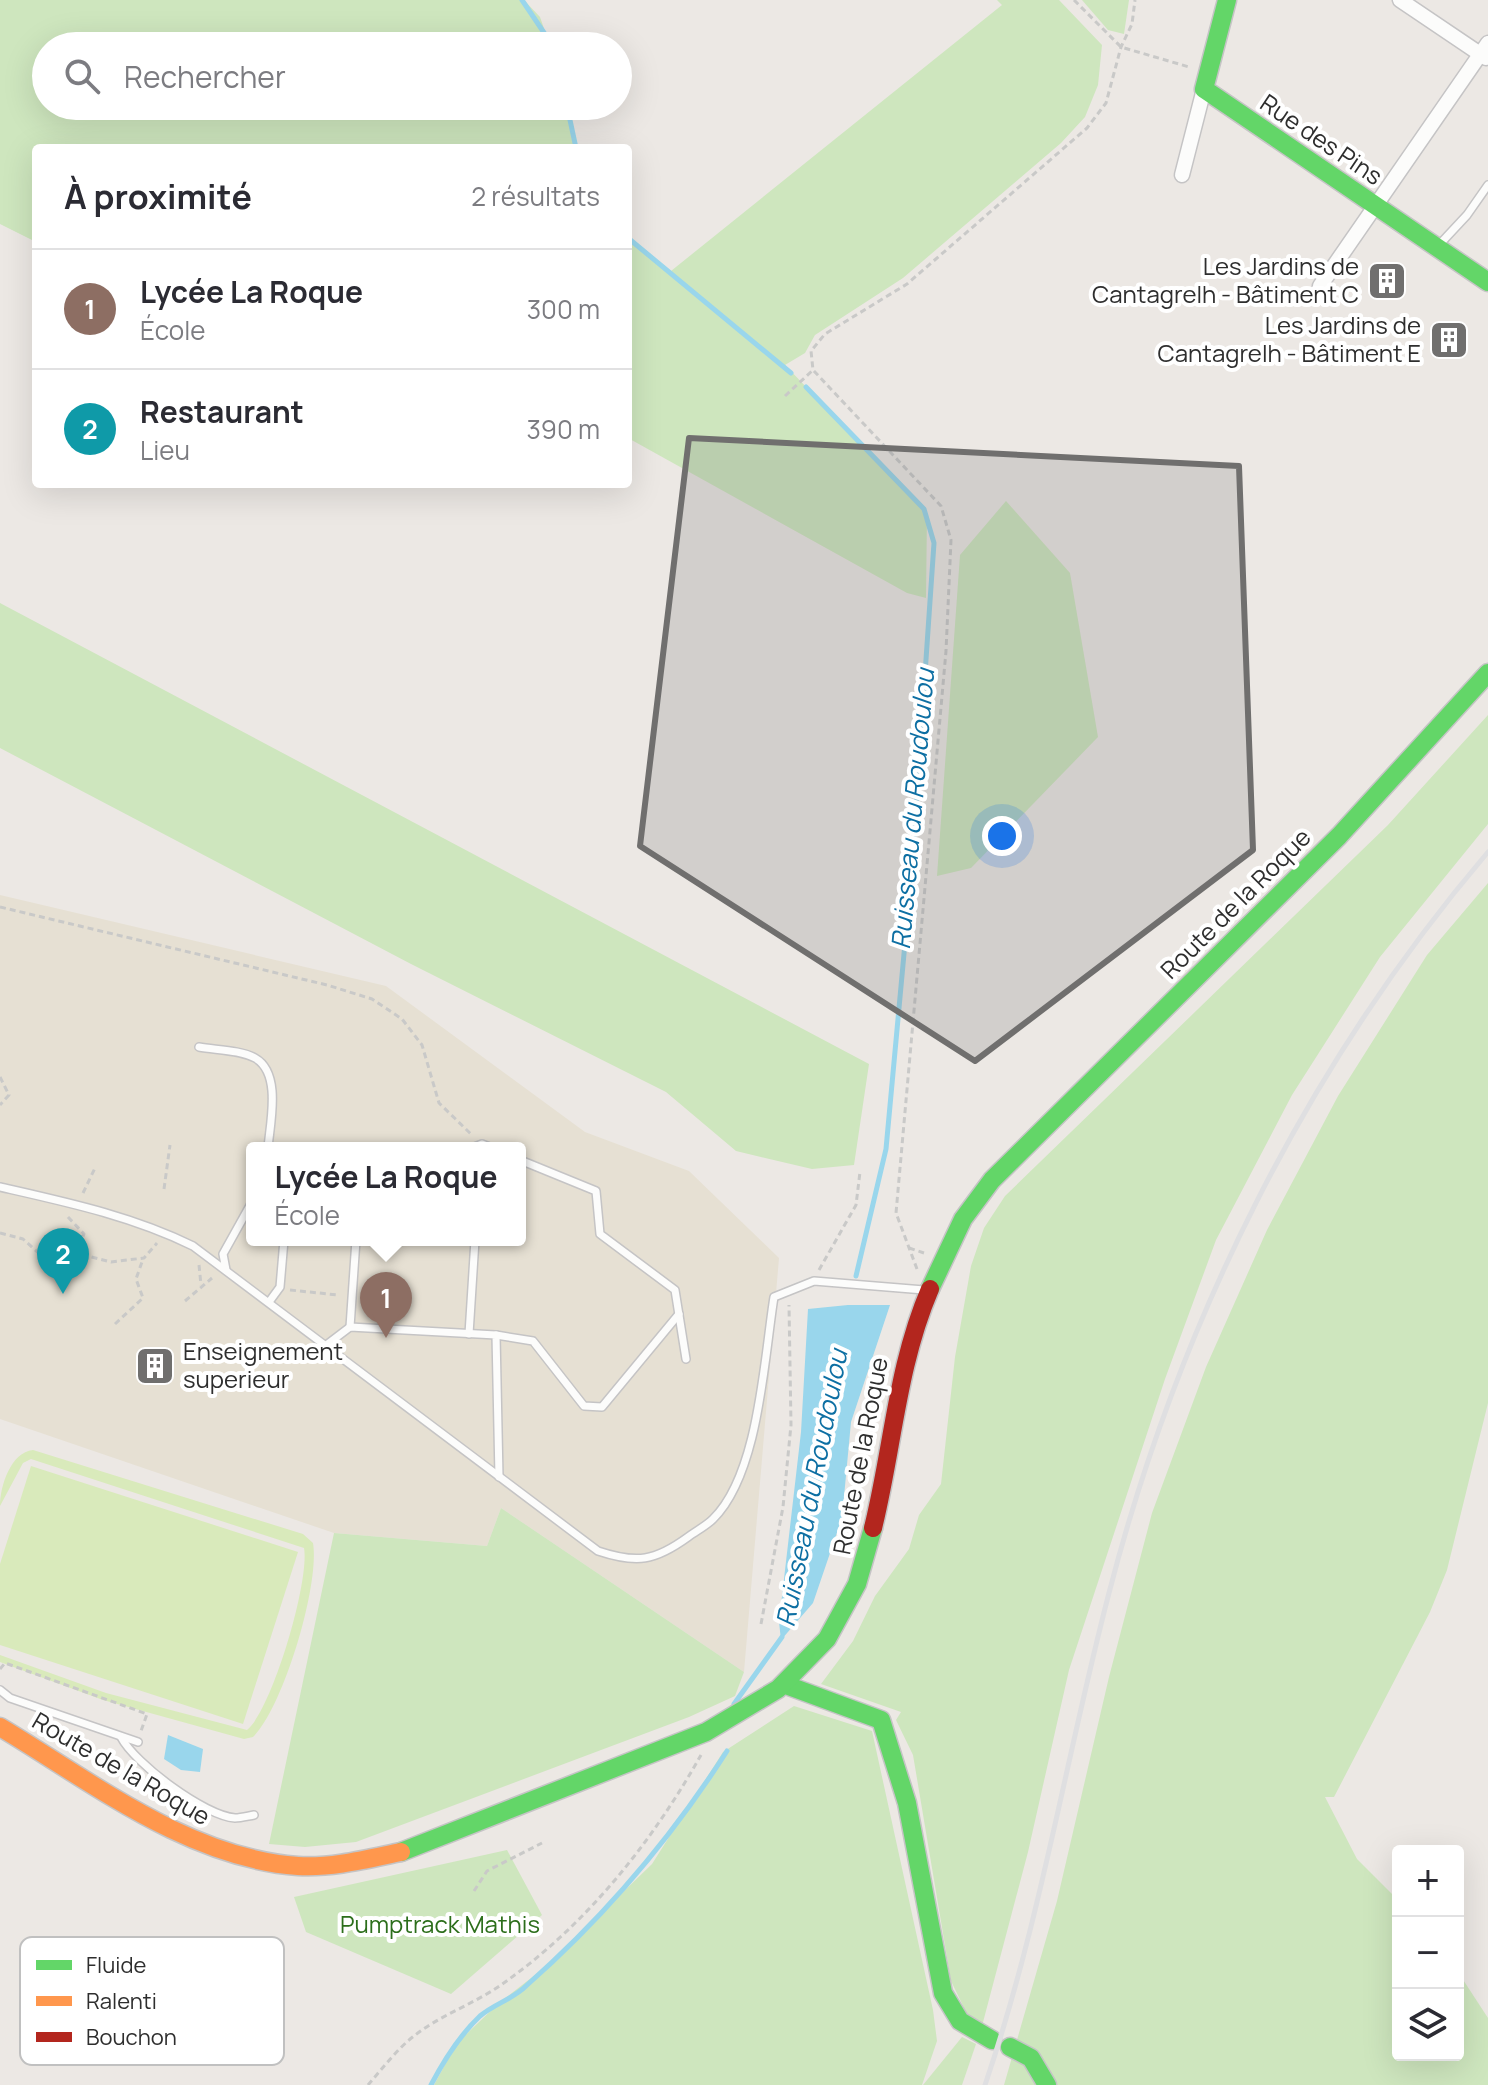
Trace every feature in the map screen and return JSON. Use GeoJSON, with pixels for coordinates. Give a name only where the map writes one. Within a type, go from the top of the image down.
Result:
{"type":"FeatureCollection","features":[{"type":"Feature","properties":{"kind":"street"},"geometry":{"type":"LineString","coordinates":[[1182,175],[1227,0]]}},
{"type":"Feature","properties":{"kind":"street"},"geometry":{"type":"LineString","coordinates":[[1320,286],[1486,52],[1400,0]]}},
{"type":"Feature","properties":{"kind":"street","name":"Rue des Pins"},"geometry":{"type":"LineString","coordinates":[[1206,80],[1376,206],[1488,282]]}},
{"type":"Feature","properties":{"kind":"street","name":"Route de la Roque"},"geometry":{"type":"LineString","coordinates":[[0,1727],[172,1830],[214,1849],[257,1861],[301,1866],[347,1864],[412,1849],[706,1732],[743,1715],[786,1685],[823,1644],[849,1605],[867,1559],[907,1347],[927,1289],[978,1197],[1367,808],[1488,673]]}},
{"type":"Feature","properties":{"kind":"street"},"geometry":{"type":"LineString","coordinates":[[786,1685],[881,1720],[896,1753],[921,1897],[943,1993],[956,2018],[972,2032],[992,2040]]}},
{"type":"Feature","properties":{"kind":"street"},"geometry":{"type":"LineString","coordinates":[[1010,2047],[1031,2058],[1047,2085]]}},
{"type":"Feature","properties":{"kind":"lane"},"geometry":{"type":"LineString","coordinates":[[1437,248],[1467,215],[1488,185]]}},
{"type":"Feature","properties":{"kind":"lane"},"geometry":{"type":"LineString","coordinates":[[199,1047],[254,1058],[266,1068],[271,1086],[268,1142]]}},
{"type":"Feature","properties":{"kind":"lane"},"geometry":{"type":"LineString","coordinates":[[526,1162],[596,1191],[600,1234],[675,1290],[686,1359]]}},
{"type":"Feature","properties":{"kind":"lane"},"geometry":{"type":"LineString","coordinates":[[0,1187],[64,1202],[164,1232],[193,1246],[598,1551],[627,1560],[663,1555],[714,1518],[739,1477],[752,1431],[774,1297],[814,1281],[927,1289]]}},
{"type":"Feature","properties":{"kind":"lane"},"geometry":{"type":"LineString","coordinates":[[226,1270],[223,1254],[246,1213]]}},
{"type":"Feature","properties":{"kind":"lane"},"geometry":{"type":"LineString","coordinates":[[269,1302],[280,1287],[283,1246]]}},
{"type":"Feature","properties":{"kind":"lane"},"geometry":{"type":"LineString","coordinates":[[350,1327],[356,1246]]}},
{"type":"Feature","properties":{"kind":"lane"},"geometry":{"type":"LineString","coordinates":[[469,1334],[475,1246]]}},
{"type":"Feature","properties":{"kind":"lane"},"geometry":{"type":"LineString","coordinates":[[325,1346],[350,1327],[496,1335],[533,1341],[584,1406],[602,1407],[679,1314]]}},
{"type":"Feature","properties":{"kind":"lane"},"geometry":{"type":"LineString","coordinates":[[496,1335],[499,1477]]}},
{"type":"Feature","properties":{"kind":"lane"},"geometry":{"type":"LineString","coordinates":[[0,1690],[10,1698],[138,1742]]}},
{"type":"Feature","properties":{"kind":"lane"},"geometry":{"type":"LineString","coordinates":[[121,1737],[127,1750],[172,1789],[233,1818],[254,1815]]}},
{"type":"Feature","properties":{"kind":"path"},"geometry":{"type":"LineString","coordinates":[[1074,0],[1121,47],[1206,80]]}},
{"type":"Feature","properties":{"kind":"path"},"geometry":{"type":"LineString","coordinates":[[907,1247],[896,1213],[946,651],[951,540],[941,506],[813,370],[811,351],[825,334],[907,284],[1087,128],[1106,103],[1121,47],[1132,24],[1135,0]]}},
{"type":"Feature","properties":{"kind":"path"},"geometry":{"type":"LineString","coordinates":[[785,396],[813,370]]}},
{"type":"Feature","properties":{"kind":"path"},"geometry":{"type":"LineString","coordinates":[[0,907],[327,985],[372,999],[402,1019],[422,1045],[439,1103],[477,1142]]}},
{"type":"Feature","properties":{"kind":"path"},"geometry":{"type":"LineString","coordinates":[[0,1077],[9,1095],[0,1105]]}},
{"type":"Feature","properties":{"kind":"path"},"geometry":{"type":"LineString","coordinates":[[164,1189],[170,1145]]}},
{"type":"Feature","properties":{"kind":"path"},"geometry":{"type":"LineString","coordinates":[[83,1192],[95,1168]]}},
{"type":"Feature","properties":{"kind":"path"},"geometry":{"type":"LineString","coordinates":[[814,1281],[856,1205],[860,1172]]}},
{"type":"Feature","properties":{"kind":"path"},"geometry":{"type":"LineString","coordinates":[[64,1202],[68,1219],[84,1234],[76,1253],[111,1262],[144,1258]]}},
{"type":"Feature","properties":{"kind":"path"},"geometry":{"type":"LineString","coordinates":[[115,1324],[143,1298],[136,1279],[144,1258],[164,1232]]}},
{"type":"Feature","properties":{"kind":"path"},"geometry":{"type":"LineString","coordinates":[[0,1233],[23,1239],[41,1255],[39,1261],[44,1264]]}},
{"type":"Feature","properties":{"kind":"path"},"geometry":{"type":"LineString","coordinates":[[111,1262],[111,1269]]}},
{"type":"Feature","properties":{"kind":"path"},"geometry":{"type":"LineString","coordinates":[[185,1301],[201,1285],[226,1270]]}},
{"type":"Feature","properties":{"kind":"path"},"geometry":{"type":"LineString","coordinates":[[761,1624],[783,1507],[791,1425],[789,1290]]}},
{"type":"Feature","properties":{"kind":"path"},"geometry":{"type":"LineString","coordinates":[[297,1292],[338,1295]]}},
{"type":"Feature","properties":{"kind":"path"},"geometry":{"type":"LineString","coordinates":[[0,1669],[5,1663],[147,1714],[138,1742]]}},
{"type":"Feature","properties":{"kind":"path"},"geometry":{"type":"LineString","coordinates":[[368,2085],[413,2036],[498,1987],[558,1939],[611,1885],[671,1807],[704,1749]]}},
{"type":"Feature","properties":{"kind":"path"},"geometry":{"type":"LineString","coordinates":[[474,1891],[487,1871],[542,1843]]}},
{"type":"Feature","properties":{"kind":"highlighted area"},"geometry":{"type":"Polygon","coordinates":[[[689,438],[1239,466],[1253,850],[975,1061],[640,846],[689,438]]]}},
{"type":"Feature","properties":{"kind":"shaded area"},"geometry":{"type":"Polygon","coordinates":[[[0,895],[386,986],[585,1132],[689,1171],[779,1258],[744,1672],[501,1508],[487,1546],[334,1533],[0,1419],[0,895]]]}},
{"type":"Feature","properties":{"kind":"green space"},"geometry":{"type":"Polygon","coordinates":[[[0,0],[524,0],[540,17],[545,32],[32,32],[32,120],[569,120],[575,144],[32,144],[32,240],[0,224],[0,0]]]}},
{"type":"Feature","properties":{"kind":"green space"},"geometry":{"type":"Polygon","coordinates":[[[997,0],[1059,0],[1102,45],[1098,85],[1085,117],[1061,143],[903,278],[815,335],[805,353],[785,365],[927,513],[926,598],[907,593],[632,440],[632,240],[671,271],[1002,5],[997,0]]]}},
{"type":"Feature","properties":{"kind":"green space"},"geometry":{"type":"Polygon","coordinates":[[[1082,0],[1129,0],[1124,34],[1108,30],[1082,0]]]}},
{"type":"Feature","properties":{"kind":"green space"},"geometry":{"type":"Polygon","coordinates":[[[1006,501],[1070,573],[1098,737],[971,868],[937,876],[960,555],[1006,501]]]}},
{"type":"Feature","properties":{"kind":"green space"},"geometry":{"type":"Polygon","coordinates":[[[0,603],[869,1064],[854,1165],[812,1169],[736,1151],[666,1092],[411,964],[0,748],[0,603]]]}},
{"type":"Feature","properties":{"kind":"green space"},"geometry":{"type":"Polygon","coordinates":[[[1488,715],[1488,824],[1380,957],[1292,1095],[1216,1240],[1165,1379],[1069,1670],[1028,1852],[982,2026],[966,2012],[951,1981],[913,1755],[896,1720],[901,1712],[821,1684],[853,1641],[875,1596],[909,1549],[919,1515],[941,1484],[955,1357],[971,1266],[984,1228],[1005,1196],[1388,825],[1488,715]]]}},
{"type":"Feature","properties":{"kind":"green space"},"geometry":{"type":"Polygon","coordinates":[[[1488,883],[1488,1403],[1447,1570],[1430,1612],[1334,1797],[1325,1797],[1357,1859],[1392,1894],[1392,2061],[1464,2061],[1464,1981],[1488,2018],[1488,2085],[1004,2085],[1057,1901],[1109,1677],[1152,1513],[1206,1367],[1267,1230],[1338,1096],[1427,955],[1488,883]]]}},
{"type":"Feature","properties":{"kind":"green space"},"geometry":{"type":"Polygon","coordinates":[[[33,1450],[303,1534],[313,1543],[311,1587],[297,1645],[276,1700],[253,1737],[244,1739],[103,1700],[0,1662],[0,1655],[106,1693],[247,1730],[267,1698],[287,1644],[301,1588],[304,1548],[31,1459],[23,1463],[0,1506],[8,1471],[19,1457],[33,1450]]]}},
{"type":"Feature","properties":{"kind":"green space"},"geometry":{"type":"Polygon","coordinates":[[[31,1466],[298,1552],[243,1724],[0,1645],[0,1564],[31,1466]]]}},
{"type":"Feature","properties":{"kind":"green space"},"geometry":{"type":"Polygon","coordinates":[[[501,1508],[744,1672],[735,1696],[689,1717],[356,1842],[305,1847],[269,1844],[334,1533],[487,1546],[501,1508]]]}},
{"type":"Feature","properties":{"kind":"green space"},"geometry":{"type":"Polygon","coordinates":[[[794,1706],[872,1731],[933,2010],[937,2041],[922,2085],[434,2085],[456,2044],[499,2003],[549,1964],[652,1864],[723,1752],[794,1706]]]}},
{"type":"Feature","properties":{"kind":"green space","name":"Pumptrack Mathis"},"geometry":{"type":"Polygon","coordinates":[[[507,1850],[542,1915],[451,1994],[306,1932],[294,1897],[507,1850]]]}},
{"type":"Feature","properties":{"kind":"green space"},"geometry":{"type":"Polygon","coordinates":[[[962,2037],[976,2044],[962,2085],[923,2085],[962,2037]]]}},
{"type":"Feature","properties":{"kind":"water"},"geometry":{"type":"Polygon","coordinates":[[[890,1305],[851,1422],[842,1518],[813,1603],[781,1640],[779,1622],[801,1432],[808,1309],[890,1305]]]}},
{"type":"Feature","properties":{"kind":"water"},"geometry":{"type":"Polygon","coordinates":[[[168,1735],[203,1749],[200,1772],[181,1770],[164,1759],[168,1735]]]}},
{"type":"Feature","properties":{"kind":"waterway","name":"Ruisseau du Roudoulou"},"geometry":{"type":"LineString","coordinates":[[522,0],[544,32]]}},
{"type":"Feature","properties":{"kind":"waterway","name":"Ruisseau du Roudoulou"},"geometry":{"type":"LineString","coordinates":[[570,120],[575,144]]}},
{"type":"Feature","properties":{"kind":"waterway","name":"Ruisseau du Roudoulou"},"geometry":{"type":"LineString","coordinates":[[632,241],[791,373]]}},
{"type":"Feature","properties":{"kind":"waterway","name":"Ruisseau du Roudoulou"},"geometry":{"type":"LineString","coordinates":[[806,387],[924,509],[934,543],[911,878],[886,1149],[856,1276]]}},
{"type":"Feature","properties":{"kind":"waterway","name":"Ruisseau du Roudoulou"},"geometry":{"type":"LineString","coordinates":[[734,1704],[782,1637]]}},
{"type":"Feature","properties":{"kind":"waterway","name":"Ruisseau du Roudoulou"},"geometry":{"type":"LineString","coordinates":[[431,2085],[453,2049],[480,2016],[521,1991],[582,1933],[635,1875],[727,1751]]}},
{"type":"Feature","properties":{"kind":"railway"},"geometry":{"type":"LineString","coordinates":[[985,2085],[1022,1963],[1109,1593],[1138,1493],[1172,1394],[1212,1296],[1257,1201],[1307,1109],[1363,1019],[1423,933],[1488,852]]}},
{"type":"Feature","properties":{"kind":"traffic: fast"},"geometry":{"type":"LineString","coordinates":[[1227,0],[1204,89],[1488,282]]}},
{"type":"Feature","properties":{"kind":"traffic: fast"},"geometry":{"type":"LineString","coordinates":[[930,1289],[963,1219],[992,1180],[1339,836],[1488,673]]}},
{"type":"Feature","properties":{"kind":"traffic: fast"},"geometry":{"type":"LineString","coordinates":[[401,1852],[706,1732],[778,1689],[827,1639],[857,1584],[873,1528]]}},
{"type":"Feature","properties":{"kind":"traffic: fast"},"geometry":{"type":"LineString","coordinates":[[786,1685],[881,1720],[907,1803],[943,1993],[960,2021],[992,2040]]}},
{"type":"Feature","properties":{"kind":"traffic: fast"},"geometry":{"type":"LineString","coordinates":[[1010,2047],[1031,2058],[1047,2085]]}},
{"type":"Feature","properties":{"kind":"traffic: slow"},"geometry":{"type":"LineString","coordinates":[[0,1727],[142,1814],[218,1849],[257,1860],[298,1866],[324,1866],[401,1852]]}},
{"type":"Feature","properties":{"kind":"traffic: jam"},"geometry":{"type":"LineString","coordinates":[[873,1528],[910,1347],[930,1289]]}},
{"type":"Feature","properties":{"kind":"place","name":"Les Jardins de Cantagrelh - Bâtiment C"},"geometry":{"type":"Point","coordinates":[1387,281]}},
{"type":"Feature","properties":{"kind":"place","name":"Les Jardins de Cantagrelh - Bâtiment E"},"geometry":{"type":"Point","coordinates":[1449,340]}},
{"type":"Feature","properties":{"kind":"place","name":"Restaurant"},"geometry":{"type":"Point","coordinates":[63,1294]}},
{"type":"Feature","properties":{"kind":"place","name":"Lycée La Roque"},"geometry":{"type":"Point","coordinates":[386,1338]}},
{"type":"Feature","properties":{"kind":"place","name":"Enseignement superieur"},"geometry":{"type":"Point","coordinates":[155,1366]}}]}
